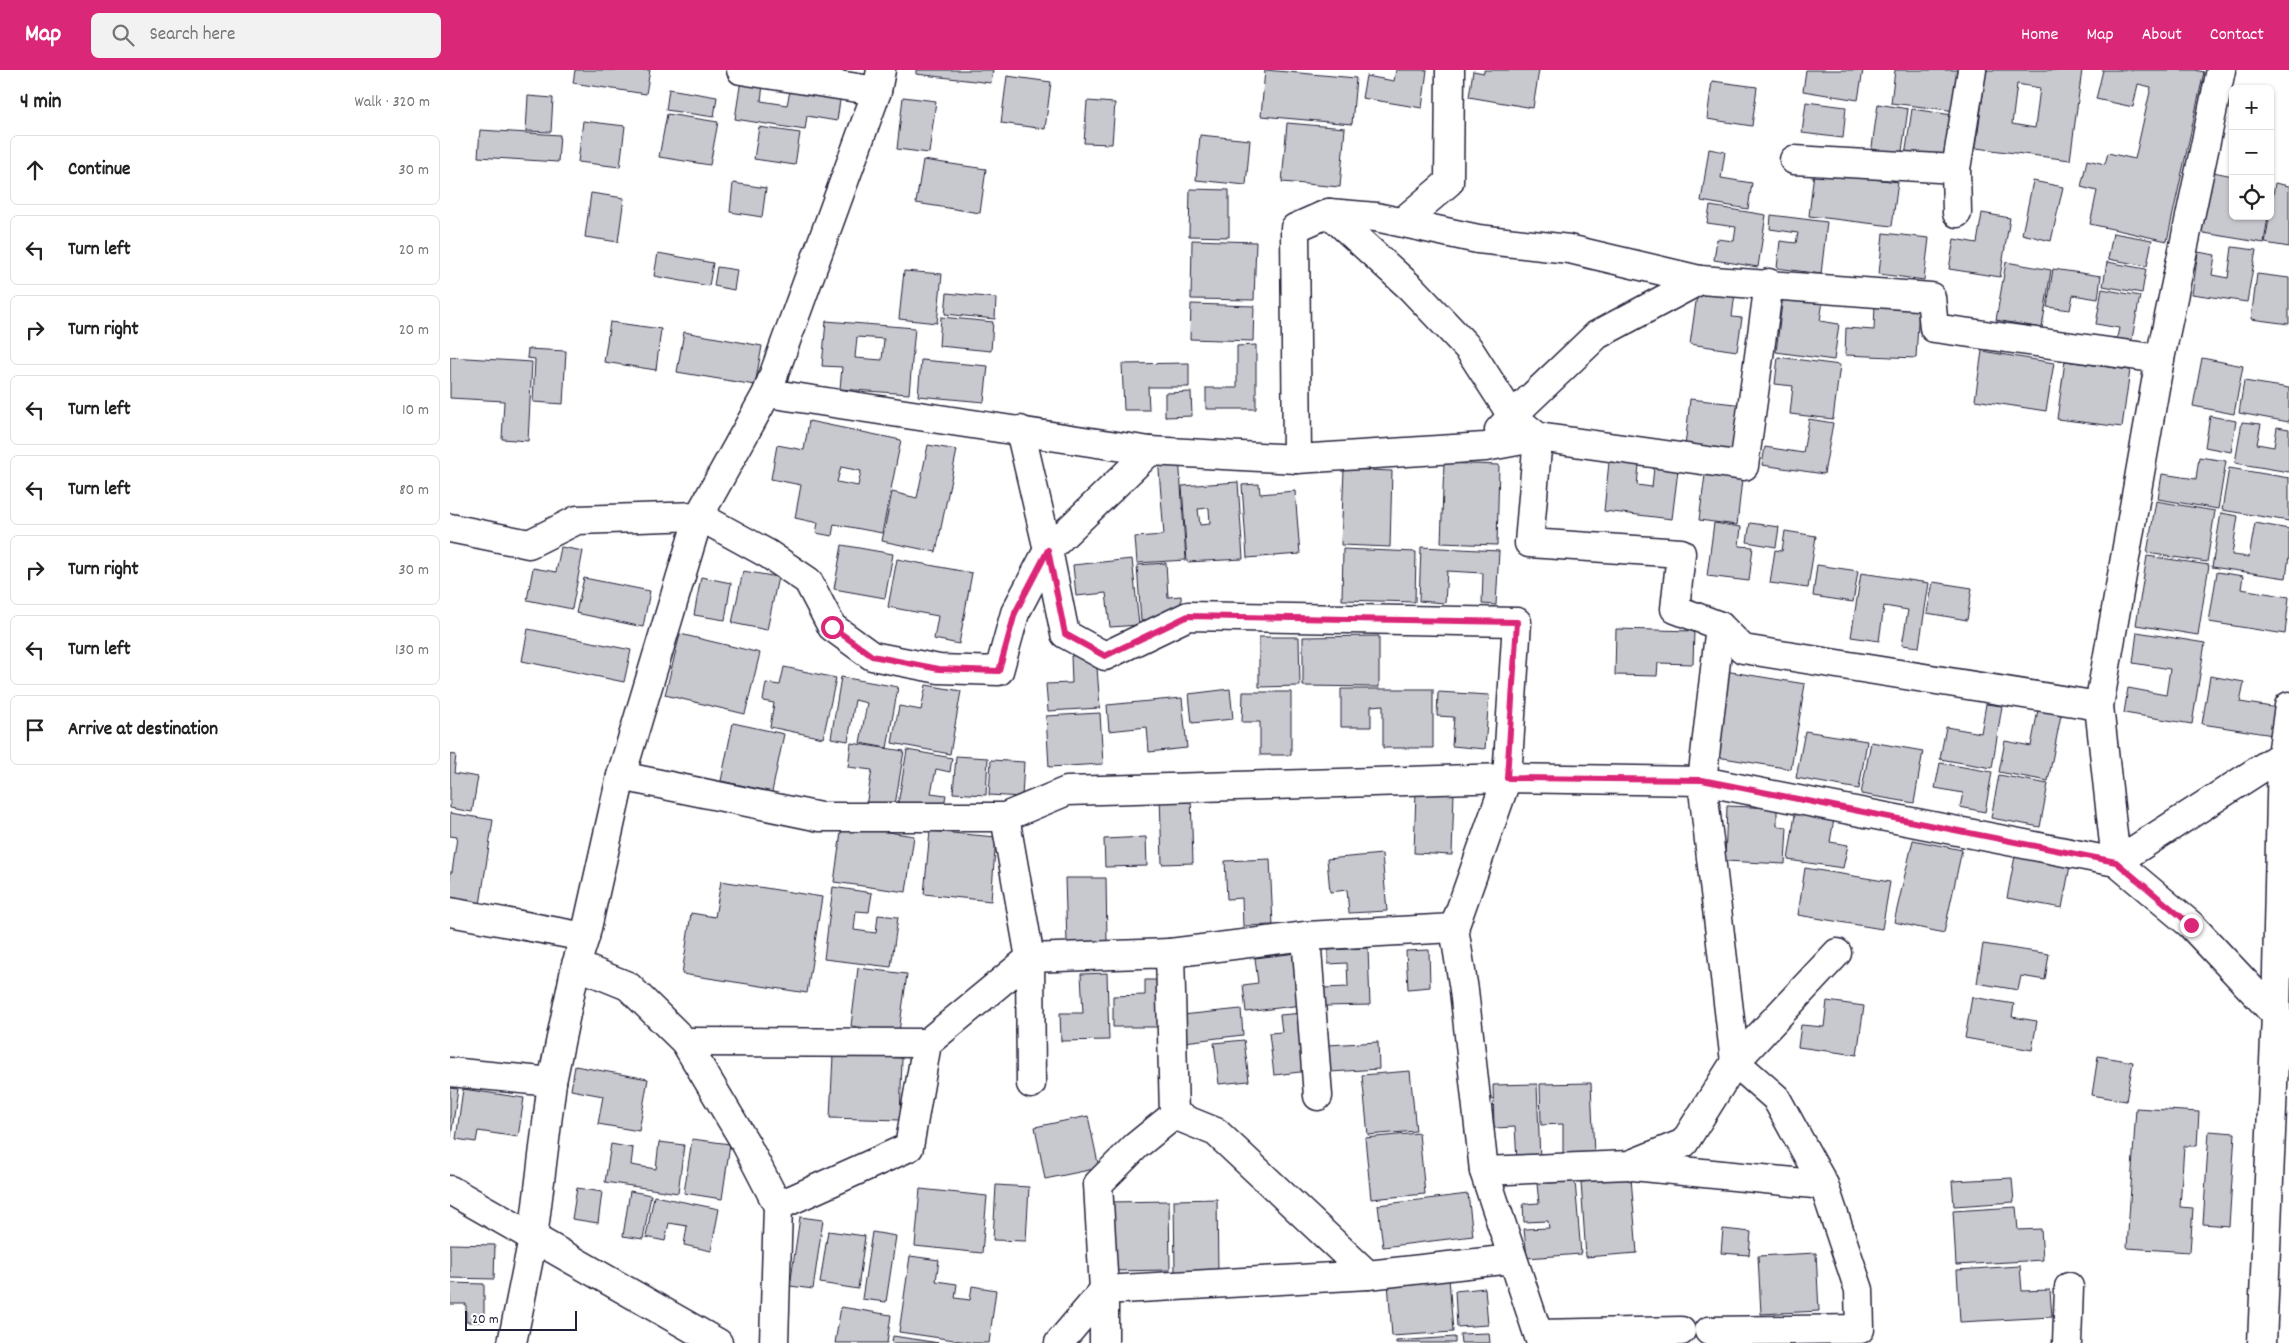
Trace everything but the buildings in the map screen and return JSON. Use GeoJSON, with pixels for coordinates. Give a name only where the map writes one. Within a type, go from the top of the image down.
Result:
{"type":"FeatureCollection","features":[{"type":"Feature","properties":{"kind":"street"},"geometry":{"type":"LineString","coordinates":[[512,1343],[533,1238],[552,1082],[576,965],[585,936],[621,776],[699,516],[767,393],[879,81],[741,70]]}},
{"type":"Feature","properties":{"kind":"street"},"geometry":{"type":"LineString","coordinates":[[1402,222],[1449,182],[1450,70]]}},
{"type":"Feature","properties":{"kind":"street"},"geometry":{"type":"LineString","coordinates":[[1957,213],[1956,169],[1972,70]]}},
{"type":"Feature","properties":{"kind":"street"},"geometry":{"type":"LineString","coordinates":[[2116,862],[2099,706],[2160,359],[2221,70]]}},
{"type":"Feature","properties":{"kind":"street"},"geometry":{"type":"LineString","coordinates":[[1794,160],[1956,169]]}},
{"type":"Feature","properties":{"kind":"street"},"geometry":{"type":"LineString","coordinates":[[1329,213],[1412,288],[1468,349],[1512,416],[1538,436]]}},
{"type":"Feature","properties":{"kind":"street"},"geometry":{"type":"LineString","coordinates":[[1298,459],[1295,228],[1329,213],[1376,217],[1478,239],[1569,249],[1700,280],[1931,297],[1934,328],[2160,359]]}},
{"type":"Feature","properties":{"kind":"street"},"geometry":{"type":"LineString","coordinates":[[1485,447],[1512,416],[1597,336],[1700,280]]}},
{"type":"Feature","properties":{"kind":"street"},"geometry":{"type":"LineString","coordinates":[[767,393],[1150,451],[1298,459],[1485,447],[1538,436],[1744,466],[1770,284]]}},
{"type":"Feature","properties":{"kind":"street"},"geometry":{"type":"LineString","coordinates":[[1020,430],[1065,634],[1105,656],[1188,616],[1517,622],[1507,778],[1454,928],[1464,990],[1484,1170],[1540,1339],[1710,1337],[1860,1329],[1859,1290],[1824,1185],[1776,1098],[1735,1062],[1702,780],[1720,626]]}},
{"type":"Feature","properties":{"kind":"street"},"geometry":{"type":"LineString","coordinates":[[1538,436],[1529,543],[1680,554],[1679,588],[1675,609],[1720,626],[1743,649],[2099,706]]}},
{"type":"Feature","properties":{"kind":"street"},"geometry":{"type":"LineString","coordinates":[[450,528],[529,544],[576,520],[699,516],[768,554],[808,581],[832,627],[872,656],[939,669],[999,671],[1015,613],[1048,550],[1150,451]]}},
{"type":"Feature","properties":{"kind":"street"},"geometry":{"type":"LineString","coordinates":[[2262,1343],[2283,1022],[2282,755],[2289,706]]}},
{"type":"Feature","properties":{"kind":"street"},"geometry":{"type":"LineString","coordinates":[[2116,862],[2282,755]]}},
{"type":"Feature","properties":{"kind":"street"},"geometry":{"type":"LineString","coordinates":[[621,776],[820,817],[1005,818],[1067,791],[1507,778],[1702,780],[2116,862],[2191,925],[2283,1022]]}},
{"type":"Feature","properties":{"kind":"street"},"geometry":{"type":"LineString","coordinates":[[1005,818],[1030,958],[1031,1084]]}},
{"type":"Feature","properties":{"kind":"street"},"geometry":{"type":"LineString","coordinates":[[450,912],[585,936]]}},
{"type":"Feature","properties":{"kind":"street"},"geometry":{"type":"LineString","coordinates":[[685,1042],[927,1043],[1030,958],[1170,953],[1306,936],[1454,928]]}},
{"type":"Feature","properties":{"kind":"street"},"geometry":{"type":"LineString","coordinates":[[1306,936],[1318,1096]]}},
{"type":"Feature","properties":{"kind":"street"},"geometry":{"type":"LineString","coordinates":[[1170,953],[1174,1115]]}},
{"type":"Feature","properties":{"kind":"street"},"geometry":{"type":"LineString","coordinates":[[1629,1166],[1684,1143],[1735,1062],[1836,953]]}},
{"type":"Feature","properties":{"kind":"street"},"geometry":{"type":"LineString","coordinates":[[576,965],[628,986],[685,1042],[742,1137],[778,1206],[774,1343]]}},
{"type":"Feature","properties":{"kind":"street"},"geometry":{"type":"LineString","coordinates":[[778,1206],[909,1147],[927,1043]]}},
{"type":"Feature","properties":{"kind":"street"},"geometry":{"type":"LineString","coordinates":[[450,1072],[552,1082]]}},
{"type":"Feature","properties":{"kind":"street"},"geometry":{"type":"LineString","coordinates":[[1174,1115],[1216,1132],[1368,1275]]}},
{"type":"Feature","properties":{"kind":"street"},"geometry":{"type":"LineString","coordinates":[[1104,1343],[1104,1290],[1098,1184],[1136,1146],[1174,1115]]}},
{"type":"Feature","properties":{"kind":"street"},"geometry":{"type":"LineString","coordinates":[[1484,1170],[1629,1166],[1824,1185]]}},
{"type":"Feature","properties":{"kind":"street"},"geometry":{"type":"LineString","coordinates":[[450,1190],[718,1343]]}},
{"type":"Feature","properties":{"kind":"street"},"geometry":{"type":"LineString","coordinates":[[1060,1343],[1104,1290],[1368,1275],[1512,1259]]}},
{"type":"Feature","properties":{"kind":"street"},"geometry":{"type":"LineString","coordinates":[[2067,1343],[2069,1287]]}},
{"type":"Feature","properties":{"kind":"route"},"geometry":{"type":"LineString","coordinates":[[832,627],[872,656],[939,669],[999,671],[1015,613],[1048,550],[1065,634],[1105,656],[1188,616],[1517,622],[1507,778],[1702,780],[2116,862],[2191,925]]}}]}
